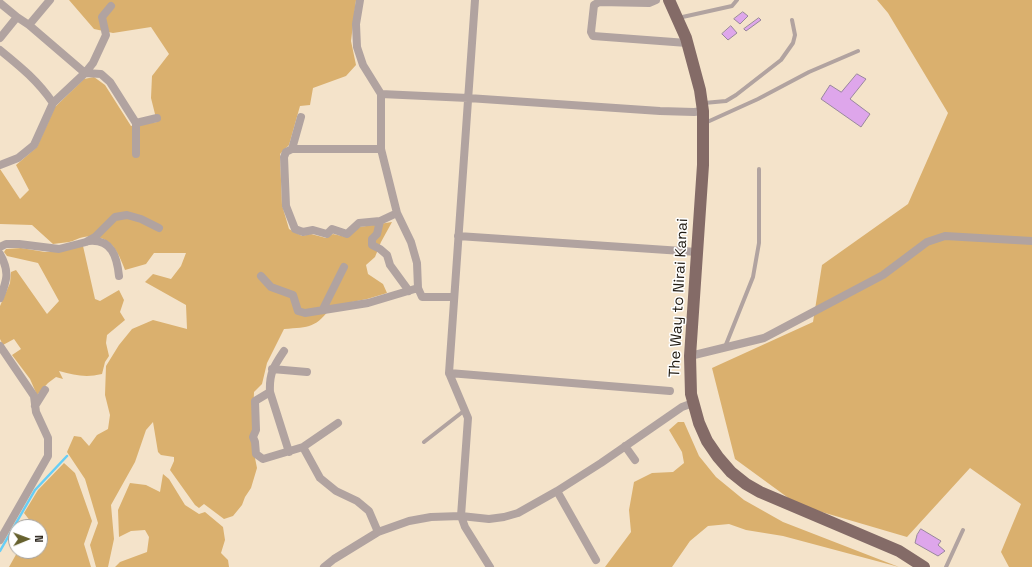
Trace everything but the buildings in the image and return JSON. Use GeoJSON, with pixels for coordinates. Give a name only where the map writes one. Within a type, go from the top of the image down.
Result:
{"type":"FeatureCollection","features":[{"type":"Feature","properties":{"kind":"main road","name":"The Way to Nirai Kanai"},"geometry":{"type":"LineString","coordinates":[[669,0],[678,18],[687,43],[700,90],[702,107],[703,165],[690,356],[690,375],[693,403],[699,423],[711,446],[724,465],[746,484],[776,500],[899,550],[924,567]]}},
{"type":"Feature","properties":{"kind":"street"},"geometry":{"type":"LineString","coordinates":[[28,25],[50,0]]}},
{"type":"Feature","properties":{"kind":"street"},"geometry":{"type":"LineString","coordinates":[[360,0],[356,24],[357,47],[363,65],[381,94],[381,149],[397,213],[411,242],[417,263],[418,288],[422,297],[454,297]]}},
{"type":"Feature","properties":{"kind":"street"},"geometry":{"type":"LineString","coordinates":[[475,0],[449,373],[468,418],[461,516],[465,527],[490,567]]}},
{"type":"Feature","properties":{"kind":"street"},"geometry":{"type":"LineString","coordinates":[[656,0],[649,3],[599,2],[594,5],[591,32],[593,36],[687,43]]}},
{"type":"Feature","properties":{"kind":"street"},"geometry":{"type":"LineString","coordinates":[[0,3],[85,73],[100,74],[110,82],[136,124],[136,154]]}},
{"type":"Feature","properties":{"kind":"street"},"geometry":{"type":"LineString","coordinates":[[0,165],[18,158],[34,145],[53,103],[85,73],[93,63],[106,35],[102,17],[111,6]]}},
{"type":"Feature","properties":{"kind":"street"},"geometry":{"type":"LineString","coordinates":[[0,38],[16,17]]}},
{"type":"Feature","properties":{"kind":"street"},"geometry":{"type":"LineString","coordinates":[[0,50],[31,75],[44,88],[53,103]]}},
{"type":"Feature","properties":{"kind":"street"},"geometry":{"type":"LineString","coordinates":[[381,94],[468,98],[660,111],[694,112],[702,107]]}},
{"type":"Feature","properties":{"kind":"street"},"geometry":{"type":"LineString","coordinates":[[292,149],[301,117]]}},
{"type":"Feature","properties":{"kind":"street"},"geometry":{"type":"LineString","coordinates":[[136,124],[157,118]]}},
{"type":"Feature","properties":{"kind":"street"},"geometry":{"type":"LineString","coordinates":[[381,149],[292,149],[286,152],[284,157],[286,206],[295,229],[303,232],[313,230],[328,234],[332,229],[347,234],[359,223],[380,221],[397,213]]}},
{"type":"Feature","properties":{"kind":"street"},"geometry":{"type":"LineString","coordinates":[[86,242],[95,236],[115,217],[127,215],[141,219],[159,228]]}},
{"type":"Feature","properties":{"kind":"street"},"geometry":{"type":"LineString","coordinates":[[380,221],[377,234],[372,239],[372,245],[387,255],[390,265],[409,291]]}},
{"type":"Feature","properties":{"kind":"street"},"geometry":{"type":"LineString","coordinates":[[458,236],[697,252]]}},
{"type":"Feature","properties":{"kind":"street"},"geometry":{"type":"LineString","coordinates":[[690,356],[764,338],[883,275],[927,242],[945,236],[1032,241]]}},
{"type":"Feature","properties":{"kind":"street"},"geometry":{"type":"LineString","coordinates":[[0,247],[6,244],[19,244],[59,249],[86,242],[100,241],[113,251],[118,264],[119,276]]}},
{"type":"Feature","properties":{"kind":"street"},"geometry":{"type":"LineString","coordinates":[[0,254],[8,274],[0,298]]}},
{"type":"Feature","properties":{"kind":"street"},"geometry":{"type":"LineString","coordinates":[[323,309],[344,267]]}},
{"type":"Feature","properties":{"kind":"street"},"geometry":{"type":"LineString","coordinates":[[261,276],[271,287],[293,295],[298,311],[305,312],[368,303],[418,288]]}},
{"type":"Feature","properties":{"kind":"street"},"geometry":{"type":"LineString","coordinates":[[0,346],[34,396],[36,412],[48,438],[48,456],[0,540]]}},
{"type":"Feature","properties":{"kind":"street"},"geometry":{"type":"LineString","coordinates":[[284,350],[272,369],[270,392],[289,452]]}},
{"type":"Feature","properties":{"kind":"street"},"geometry":{"type":"LineString","coordinates":[[272,369],[307,372]]}},
{"type":"Feature","properties":{"kind":"street"},"geometry":{"type":"LineString","coordinates":[[449,373],[670,391]]}},
{"type":"Feature","properties":{"kind":"street"},"geometry":{"type":"LineString","coordinates":[[35,406],[44,390]]}},
{"type":"Feature","properties":{"kind":"street"},"geometry":{"type":"LineString","coordinates":[[270,392],[255,401],[256,430],[253,437],[256,454],[263,459],[303,447],[338,423]]}},
{"type":"Feature","properties":{"kind":"street"},"geometry":{"type":"LineString","coordinates":[[324,567],[334,559],[378,532],[409,520],[431,517],[461,516],[489,519],[518,513],[557,491],[682,407],[693,403]]}},
{"type":"Feature","properties":{"kind":"street"},"geometry":{"type":"LineString","coordinates":[[626,446],[635,460]]}},
{"type":"Feature","properties":{"kind":"street"},"geometry":{"type":"LineString","coordinates":[[303,447],[320,478],[336,491],[357,501],[369,511],[378,532]]}},
{"type":"Feature","properties":{"kind":"street"},"geometry":{"type":"LineString","coordinates":[[557,491],[596,560]]}},
{"type":"Feature","properties":{"kind":"street"},"geometry":{"type":"LineString","coordinates":[[334,559],[339,567]]}},
{"type":"Feature","properties":{"kind":"lane"},"geometry":{"type":"LineString","coordinates":[[678,18],[732,6],[737,0]]}},
{"type":"Feature","properties":{"kind":"lane"},"geometry":{"type":"LineString","coordinates":[[702,107],[726,101],[781,60],[793,43],[795,35],[792,20]]}},
{"type":"Feature","properties":{"kind":"lane"},"geometry":{"type":"LineString","coordinates":[[703,124],[758,99],[809,72],[858,51]]}},
{"type":"Feature","properties":{"kind":"lane"},"geometry":{"type":"LineString","coordinates":[[725,348],[753,277],[759,243],[759,169]]}},
{"type":"Feature","properties":{"kind":"lane"},"geometry":{"type":"LineString","coordinates":[[424,442],[465,410]]}},
{"type":"Feature","properties":{"kind":"lane"},"geometry":{"type":"LineString","coordinates":[[946,567],[963,530]]}},
{"type":"Feature","properties":{"kind":"shaded area"},"geometry":{"type":"Polygon","coordinates":[[[69,0],[356,0],[351,41],[356,65],[346,76],[313,88],[310,105],[300,106],[289,145],[280,154],[282,205],[289,229],[302,236],[311,234],[326,238],[333,234],[346,237],[360,227],[392,222],[375,257],[366,265],[368,274],[383,284],[387,293],[367,299],[332,306],[321,319],[312,325],[300,328],[284,329],[267,363],[262,384],[254,392],[252,443],[257,468],[251,488],[242,505],[233,516],[224,519],[204,504],[199,508],[195,505],[170,470],[174,457],[161,455],[158,452],[153,422],[146,430],[135,462],[111,505],[114,539],[108,567],[96,567],[90,545],[98,523],[85,479],[67,452],[74,436],[81,437],[89,446],[97,435],[108,429],[110,415],[105,395],[106,366],[119,345],[132,329],[153,320],[187,329],[186,305],[145,282],[153,274],[171,279],[181,266],[186,253],[154,253],[146,264],[125,270],[119,256],[111,244],[100,238],[84,237],[69,242],[53,244],[32,225],[0,224],[0,169],[20,199],[29,190],[16,165],[37,147],[55,107],[84,79],[94,77],[105,85],[131,126],[157,122],[151,98],[152,76],[169,54],[151,27],[113,33],[94,29],[69,0]]]}},
{"type":"Feature","properties":{"kind":"shaded area"},"geometry":{"type":"Polygon","coordinates":[[[877,0],[1032,0],[1032,567],[1009,567],[1001,552],[1021,504],[970,468],[907,537],[798,505],[735,459],[712,368],[813,322],[822,265],[908,204],[948,113],[888,13],[877,0]]]}},
{"type":"Feature","properties":{"kind":"shaded area"},"geometry":{"type":"Polygon","coordinates":[[[83,246],[95,299],[100,301],[119,290],[124,300],[120,312],[125,320],[107,335],[106,343],[109,356],[105,362],[102,374],[85,376],[59,371],[63,379],[56,377],[37,395],[30,379],[12,355],[21,349],[14,339],[3,345],[0,339],[0,306],[10,283],[11,272],[16,270],[47,314],[59,301],[38,263],[7,256],[4,252],[6,249],[21,248],[45,252],[62,251],[83,246]]]}},
{"type":"Feature","properties":{"kind":"shaded area"},"geometry":{"type":"Polygon","coordinates":[[[678,422],[684,422],[699,456],[716,477],[744,500],[783,522],[899,567],[783,536],[746,530],[729,524],[708,526],[690,541],[672,567],[605,567],[631,532],[629,510],[634,482],[652,473],[673,472],[684,463],[682,452],[669,430],[678,422]]]}},
{"type":"Feature","properties":{"kind":"shaded area"},"geometry":{"type":"Polygon","coordinates":[[[64,463],[75,473],[92,521],[84,544],[91,567],[9,567],[14,559],[48,559],[48,519],[29,519],[24,513],[38,490],[64,463]]]}},
{"type":"Feature","properties":{"kind":"shaded area"},"geometry":{"type":"Polygon","coordinates":[[[163,474],[169,479],[185,505],[199,514],[205,512],[223,527],[225,540],[221,553],[228,560],[229,567],[115,567],[120,562],[147,552],[149,537],[145,530],[131,531],[119,537],[118,510],[130,483],[146,485],[160,492],[163,474]]]}},
{"type":"Feature","properties":{"kind":"waterway"},"geometry":{"type":"LineString","coordinates":[[0,551],[35,490],[67,456]]}}]}
